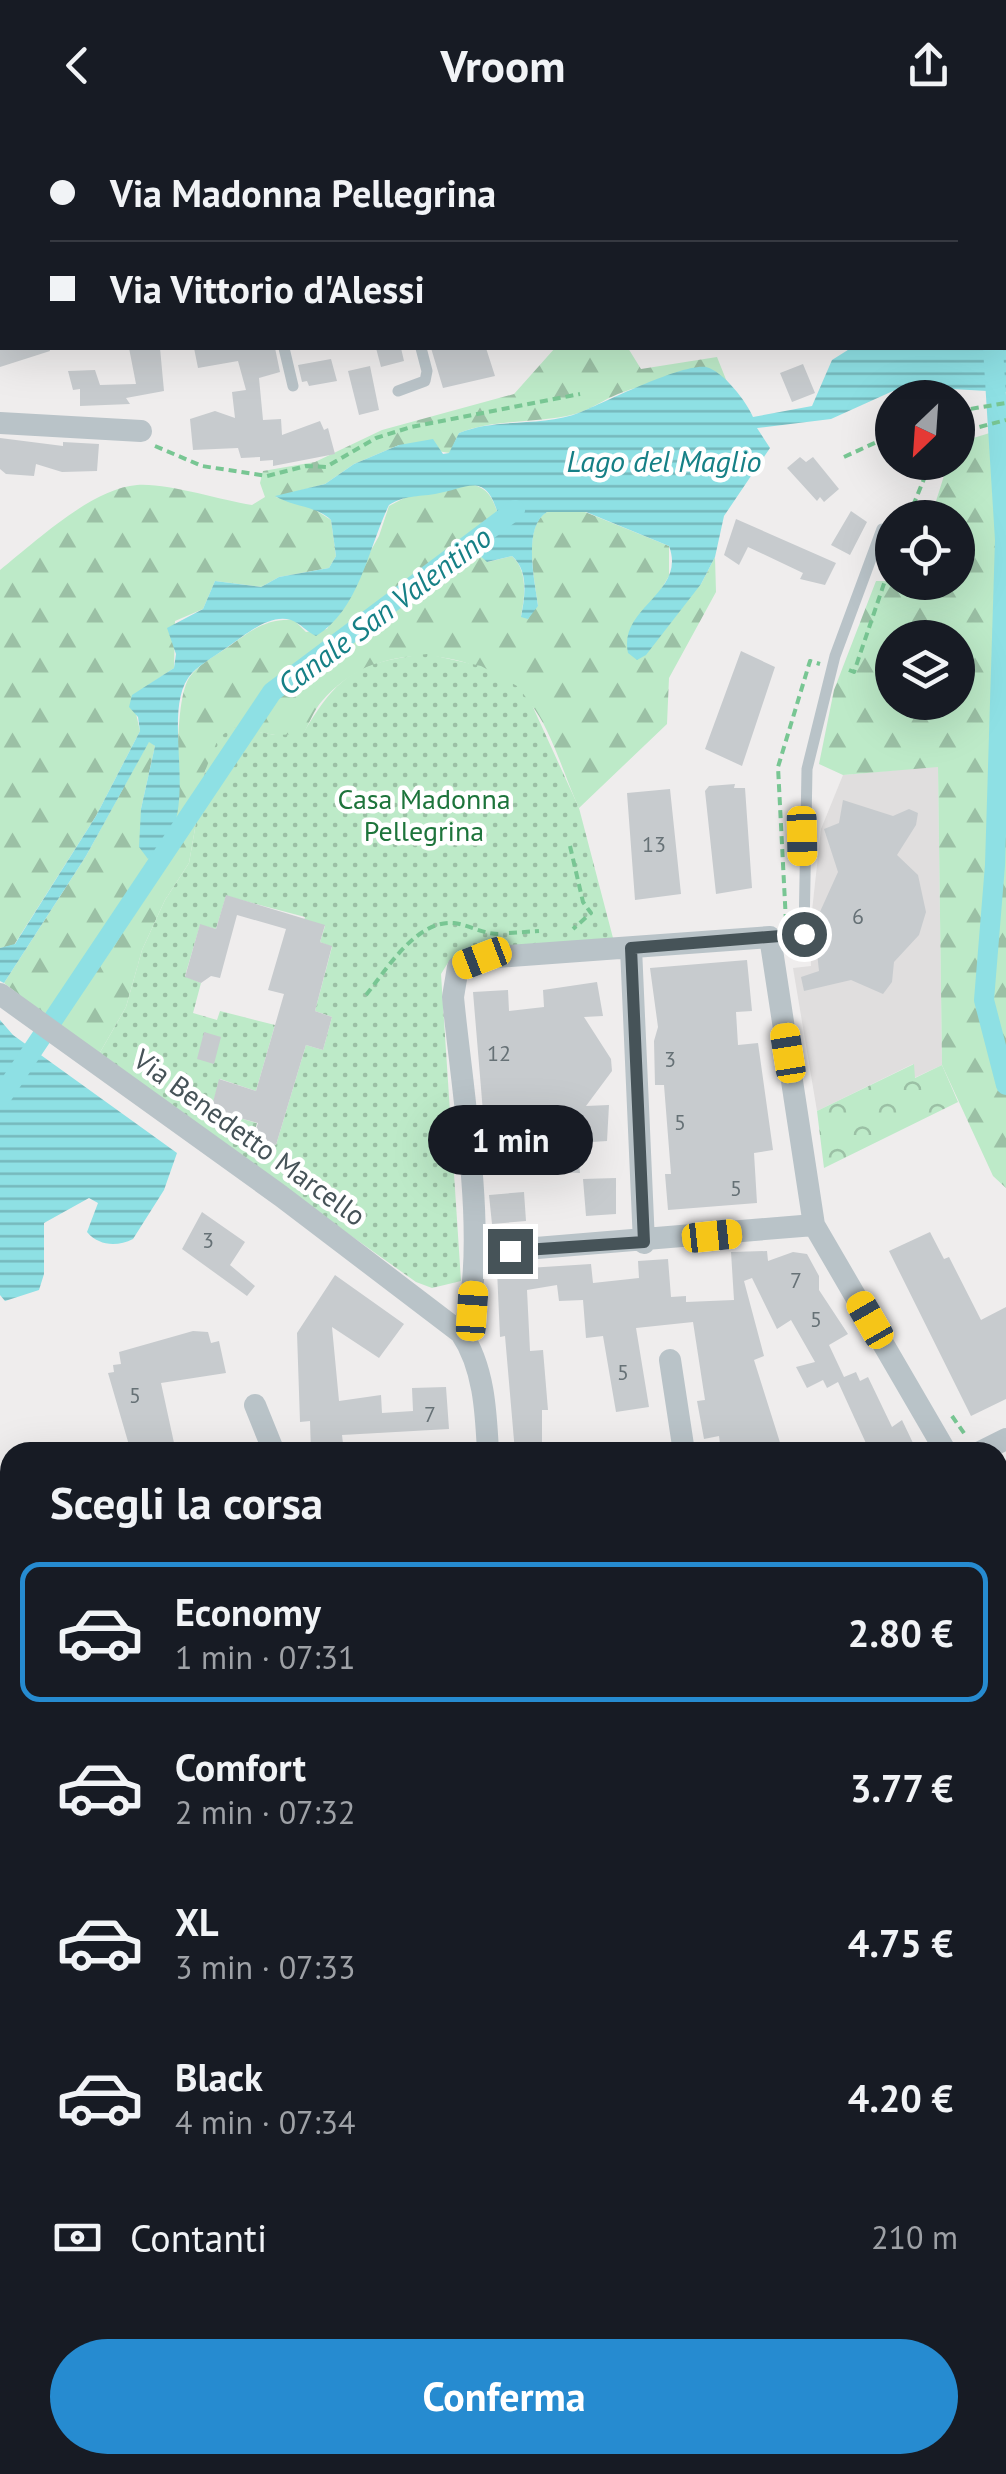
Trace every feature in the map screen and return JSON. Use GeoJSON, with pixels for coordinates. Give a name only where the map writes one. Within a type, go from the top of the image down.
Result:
{"type":"FeatureCollection","features":[{"type":"Feature","properties":{"kind":"street"},"geometry":{"type":"LineString","coordinates":[[0,423],[140,431]]}},
{"type":"Feature","properties":{"kind":"street"},"geometry":{"type":"LineString","coordinates":[[487,1442],[480,1383],[472,1350],[462,1333],[472,1311],[476,1253],[453,997],[458,967],[482,958],[778,937],[814,1226],[940,1442]]}},
{"type":"Feature","properties":{"kind":"street"},"geometry":{"type":"LineString","coordinates":[[631,948],[644,1242]]}},
{"type":"Feature","properties":{"kind":"street","name":"Via Benedetto Marcello"},"geometry":{"type":"LineString","coordinates":[[0,994],[282,1196],[462,1333]]}},
{"type":"Feature","properties":{"kind":"street"},"geometry":{"type":"LineString","coordinates":[[476,1253],[814,1226]]}},
{"type":"Feature","properties":{"kind":"street"},"geometry":{"type":"LineString","coordinates":[[670,1360],[682,1442]]}},
{"type":"Feature","properties":{"kind":"street"},"geometry":{"type":"LineString","coordinates":[[255,1404],[270,1442]]}},
{"type":"Feature","properties":{"kind":"lane"},"geometry":{"type":"LineString","coordinates":[[284,350],[293,386]]}},
{"type":"Feature","properties":{"kind":"lane"},"geometry":{"type":"LineString","coordinates":[[398,391],[425,381],[428,370],[422,350]]}},
{"type":"Feature","properties":{"kind":"lane"},"geometry":{"type":"LineString","coordinates":[[778,937],[804,934],[806,769],[822,702],[875,550]]}},
{"type":"Feature","properties":{"kind":"path"},"geometry":{"type":"LineString","coordinates":[[140,431],[160,450],[178,458],[267,476],[306,466],[326,467],[376,438],[411,427],[580,394]]}},
{"type":"Feature","properties":{"kind":"path"},"geometry":{"type":"LineString","coordinates":[[975,408],[1006,403]]}},
{"type":"Feature","properties":{"kind":"path"},"geometry":{"type":"LineString","coordinates":[[975,428],[1006,420]]}},
{"type":"Feature","properties":{"kind":"path"},"geometry":{"type":"LineString","coordinates":[[844,457],[875,443]]}},
{"type":"Feature","properties":{"kind":"path"},"geometry":{"type":"LineString","coordinates":[[778,937],[778,767],[810,662]]}},
{"type":"Feature","properties":{"kind":"path"},"geometry":{"type":"LineString","coordinates":[[570,846],[583,902],[591,913],[582,926],[570,930]]}},
{"type":"Feature","properties":{"kind":"path"},"geometry":{"type":"LineString","coordinates":[[366,995],[395,958],[427,929],[456,923],[487,934],[550,932]]}},
{"type":"Feature","properties":{"kind":"path"},"geometry":{"type":"LineString","coordinates":[[946,1407],[972,1442]]}},
{"type":"Feature","properties":{"kind":"shaded area"},"geometry":{"type":"Polygon","coordinates":[[[938,766],[942,1065],[914,1078],[913,1064],[817,1111],[793,968],[811,966],[810,929],[821,829],[843,775],[938,766]]]}},
{"type":"Feature","properties":{"kind":"green space"},"geometry":{"type":"Polygon","coordinates":[[[553,350],[629,350],[641,369],[717,357],[729,387],[718,374],[643,386],[575,414],[473,428],[459,433],[450,453],[399,445],[354,464],[325,484],[276,497],[314,509],[331,520],[336,556],[329,568],[279,577],[261,587],[215,581],[203,609],[175,621],[174,668],[132,696],[140,731],[96,816],[14,945],[0,948],[0,570],[64,518],[120,488],[164,487],[252,505],[265,497],[260,483],[263,471],[315,462],[382,430],[514,394],[553,350]]]}},
{"type":"Feature","properties":{"kind":"green space"},"geometry":{"type":"Polygon","coordinates":[[[1006,428],[1006,1188],[993,1176],[942,1065],[938,767],[843,775],[819,764],[834,690],[875,584],[875,600],[975,600],[975,500],[936,500],[943,480],[975,480],[975,437],[1006,428]]]}},
{"type":"Feature","properties":{"kind":"green space"},"geometry":{"type":"Polygon","coordinates":[[[469,484],[488,493],[498,514],[479,554],[488,562],[512,556],[521,569],[521,616],[538,606],[532,542],[539,519],[547,512],[585,512],[669,546],[669,576],[657,596],[701,584],[715,557],[716,592],[669,678],[667,724],[579,808],[538,714],[508,684],[483,669],[426,656],[370,666],[322,701],[303,735],[232,728],[205,771],[189,863],[165,900],[142,950],[126,1007],[98,1056],[4,983],[86,856],[149,741],[155,746],[141,809],[174,832],[181,708],[193,673],[246,634],[268,623],[294,620],[306,632],[327,629],[379,536],[389,506],[406,497],[469,484]]]}},
{"type":"Feature","properties":{"kind":"green space","name":"Casa Madonna Pellegrina"},"geometry":{"type":"Polygon","coordinates":[[[427,654],[481,666],[517,686],[532,705],[579,808],[613,938],[465,950],[449,961],[441,974],[461,1281],[432,1288],[416,1282],[98,1056],[126,1007],[142,950],[165,900],[189,863],[205,771],[218,739],[232,727],[275,735],[303,734],[339,684],[367,667],[427,654]],[[226,896],[216,929],[200,925],[185,976],[201,983],[193,1013],[217,1020],[220,1011],[275,1025],[256,1091],[220,1079],[211,1110],[257,1123],[253,1138],[276,1145],[306,1045],[323,1050],[332,1017],[315,1011],[332,947],[320,942],[325,926],[316,924],[299,937],[305,917],[226,896]]]}},
{"type":"Feature","properties":{"kind":"green space"},"geometry":{"type":"Polygon","coordinates":[[[914,1064],[915,1078],[942,1065],[958,1102],[824,1168],[817,1111],[914,1064]]]}},
{"type":"Feature","properties":{"kind":"water","name":"Lago del Maglio"},"geometry":{"type":"Polygon","coordinates":[[[848,350],[1006,350],[1006,392],[975,390],[975,380],[875,380],[875,399],[831,419],[757,428],[770,448],[724,516],[715,557],[701,584],[646,655],[637,660],[628,653],[628,637],[641,611],[669,576],[669,546],[586,512],[547,512],[539,519],[532,542],[538,606],[528,619],[521,617],[524,584],[517,562],[512,556],[487,562],[478,554],[498,514],[493,500],[481,487],[406,498],[389,505],[353,594],[331,624],[316,636],[291,620],[266,622],[192,673],[182,691],[178,714],[179,795],[176,820],[166,842],[148,859],[139,847],[141,809],[155,746],[149,742],[86,856],[4,983],[0,981],[0,948],[15,944],[96,816],[140,731],[138,717],[129,707],[132,695],[174,668],[176,654],[167,628],[203,609],[215,581],[261,587],[279,577],[329,568],[336,556],[331,520],[275,496],[325,484],[354,464],[399,445],[433,439],[443,454],[449,453],[459,433],[489,425],[566,417],[695,367],[720,374],[753,417],[812,406],[832,360],[848,350]]]}},
{"type":"Feature","properties":{"kind":"water"},"geometry":{"type":"Polygon","coordinates":[[[0,1020],[13,1035],[177,1153],[164,1190],[133,1239],[108,1244],[92,1237],[87,1232],[98,1203],[89,1198],[44,1223],[44,1274],[39,1290],[5,1301],[0,1295],[0,1020]]]}},
{"type":"Feature","properties":{"kind":"building"},"geometry":{"type":"Polygon","coordinates":[[[0,350],[50,351],[0,367],[0,350]]]}},
{"type":"Feature","properties":{"kind":"building"},"geometry":{"type":"Polygon","coordinates":[[[129,350],[160,350],[164,391],[126,398],[130,404],[80,406],[80,389],[73,390],[68,371],[95,370],[100,385],[136,384],[129,350]]]}},
{"type":"Feature","properties":{"kind":"building"},"geometry":{"type":"Polygon","coordinates":[[[194,350],[275,350],[280,372],[259,378],[263,420],[281,419],[282,435],[320,421],[324,430],[328,428],[335,454],[273,466],[273,460],[241,458],[238,448],[193,450],[190,419],[215,411],[235,418],[232,392],[246,390],[238,361],[198,368],[194,350]]]}},
{"type":"Feature","properties":{"kind":"building"},"geometry":{"type":"Polygon","coordinates":[[[377,350],[401,350],[404,361],[381,367],[377,350]]]}},
{"type":"Feature","properties":{"kind":"building"},"geometry":{"type":"Polygon","coordinates":[[[432,350],[487,350],[495,376],[443,388],[432,350]]]}},
{"type":"Feature","properties":{"kind":"building"},"geometry":{"type":"Polygon","coordinates":[[[331,359],[337,381],[309,386],[307,381],[302,382],[298,365],[331,359]]]}},
{"type":"Feature","properties":{"kind":"building"},"geometry":{"type":"Polygon","coordinates":[[[803,364],[815,393],[792,402],[780,373],[803,364]]]}},
{"type":"Feature","properties":{"kind":"building"},"geometry":{"type":"Polygon","coordinates":[[[370,366],[379,410],[359,415],[348,371],[370,366]]]}},
{"type":"Feature","properties":{"kind":"building"},"geometry":{"type":"Polygon","coordinates":[[[0,438],[63,446],[63,442],[99,444],[97,471],[62,472],[36,464],[34,476],[6,474],[0,469],[0,438]]]}},
{"type":"Feature","properties":{"kind":"building"},"geometry":{"type":"Polygon","coordinates":[[[800,457],[806,462],[813,457],[839,489],[824,502],[820,497],[817,501],[787,468],[800,457]]]}},
{"type":"Feature","properties":{"kind":"building"},"geometry":{"type":"Polygon","coordinates":[[[851,511],[867,522],[850,555],[831,545],[851,511]]]}},
{"type":"Feature","properties":{"kind":"building"},"geometry":{"type":"Polygon","coordinates":[[[736,519],[836,563],[825,585],[800,579],[803,573],[748,547],[739,565],[724,555],[736,519]]]}},
{"type":"Feature","properties":{"kind":"building"},"geometry":{"type":"Polygon","coordinates":[[[741,651],[775,667],[742,766],[705,749],[741,651]]]}},
{"type":"Feature","properties":{"kind":"building"},"geometry":{"type":"Polygon","coordinates":[[[735,784],[734,788],[745,788],[752,888],[716,894],[705,791],[709,786],[735,784]]]}},
{"type":"Feature","properties":{"kind":"building"},"geometry":{"type":"Polygon","coordinates":[[[670,789],[681,894],[635,900],[627,793],[670,789]]]}},
{"type":"Feature","properties":{"kind":"building"},"geometry":{"type":"Polygon","coordinates":[[[843,800],[893,816],[909,809],[918,813],[916,825],[897,855],[918,875],[926,912],[919,935],[894,962],[892,982],[883,994],[851,980],[804,991],[801,977],[819,971],[814,925],[838,872],[824,829],[839,823],[843,800]]]}},
{"type":"Feature","properties":{"kind":"building"},"geometry":{"type":"Polygon","coordinates":[[[226,895],[325,925],[320,942],[332,946],[315,1011],[332,1017],[323,1050],[306,1045],[276,1145],[253,1138],[258,1123],[211,1110],[219,1079],[256,1091],[284,994],[268,990],[286,929],[237,915],[220,978],[211,976],[201,983],[185,977],[200,924],[216,929],[226,895]]]}},
{"type":"Feature","properties":{"kind":"building"},"geometry":{"type":"Polygon","coordinates":[[[747,960],[752,1011],[736,1012],[738,1045],[758,1043],[773,1150],[754,1153],[757,1203],[668,1210],[665,1174],[671,1174],[664,1085],[655,1085],[654,1041],[658,1027],[650,968],[747,960]]]}},
{"type":"Feature","properties":{"kind":"building"},"geometry":{"type":"Polygon","coordinates":[[[597,982],[603,1016],[584,1017],[611,1059],[612,1071],[586,1106],[609,1105],[607,1141],[577,1143],[580,1173],[538,1171],[537,1157],[487,1160],[473,992],[508,990],[509,1011],[544,1007],[543,990],[597,982]]]}},
{"type":"Feature","properties":{"kind":"building"},"geometry":{"type":"Polygon","coordinates":[[[204,1032],[221,1037],[214,1064],[197,1059],[204,1032]]]}},
{"type":"Feature","properties":{"kind":"building"},"geometry":{"type":"Polygon","coordinates":[[[616,1178],[616,1214],[586,1216],[583,1179],[616,1178]]]}},
{"type":"Feature","properties":{"kind":"building"},"geometry":{"type":"Polygon","coordinates":[[[524,1192],[526,1221],[492,1224],[489,1195],[524,1192]]]}},
{"type":"Feature","properties":{"kind":"building"},"geometry":{"type":"Polygon","coordinates":[[[202,1212],[245,1242],[230,1265],[255,1286],[247,1296],[182,1249],[202,1212]]]}},
{"type":"Feature","properties":{"kind":"building"},"geometry":{"type":"Polygon","coordinates":[[[930,1232],[944,1259],[949,1257],[981,1320],[1006,1307],[1006,1399],[971,1416],[889,1251],[930,1232]]]}},
{"type":"Feature","properties":{"kind":"building"},"geometry":{"type":"Polygon","coordinates":[[[767,1251],[768,1261],[793,1252],[807,1254],[819,1276],[819,1290],[848,1334],[829,1345],[844,1377],[856,1372],[860,1381],[868,1377],[892,1427],[902,1420],[913,1442],[865,1442],[838,1382],[827,1388],[823,1380],[807,1388],[796,1367],[815,1362],[791,1320],[777,1329],[752,1278],[744,1281],[764,1356],[754,1360],[780,1442],[720,1442],[719,1436],[704,1439],[697,1401],[705,1400],[693,1322],[636,1328],[649,1407],[616,1412],[603,1336],[586,1338],[583,1300],[559,1301],[557,1285],[527,1290],[530,1351],[543,1350],[548,1410],[542,1410],[542,1442],[514,1442],[505,1336],[500,1337],[497,1270],[591,1264],[593,1283],[639,1278],[638,1261],[668,1259],[671,1297],[686,1296],[686,1302],[734,1300],[731,1252],[767,1251]]]}},
{"type":"Feature","properties":{"kind":"building"},"geometry":{"type":"Polygon","coordinates":[[[335,1275],[404,1324],[379,1358],[332,1327],[339,1401],[381,1395],[382,1413],[413,1411],[412,1388],[446,1387],[449,1429],[342,1435],[343,1442],[311,1442],[310,1421],[300,1422],[297,1333],[335,1275]]]}},
{"type":"Feature","properties":{"kind":"building"},"geometry":{"type":"Polygon","coordinates":[[[193,1331],[208,1332],[211,1343],[219,1341],[226,1373],[161,1383],[174,1442],[128,1442],[108,1373],[114,1372],[113,1365],[121,1364],[119,1352],[193,1331]]]}},
{"type":"Feature","properties":{"kind":"waterway","name":"Canale San Valentino"},"geometry":{"type":"LineString","coordinates":[[993,350],[1005,540],[995,865],[984,1000],[1006,1085]]}},
{"type":"Feature","properties":{"kind":"waterway","name":"Canale San Valentino"},"geometry":{"type":"LineString","coordinates":[[0,1099],[272,692],[515,510]]}},
{"type":"Feature","properties":{"kind":"route"},"geometry":{"type":"LineString","coordinates":[[510,1251],[644,1242],[631,948],[804,934]]}}]}
